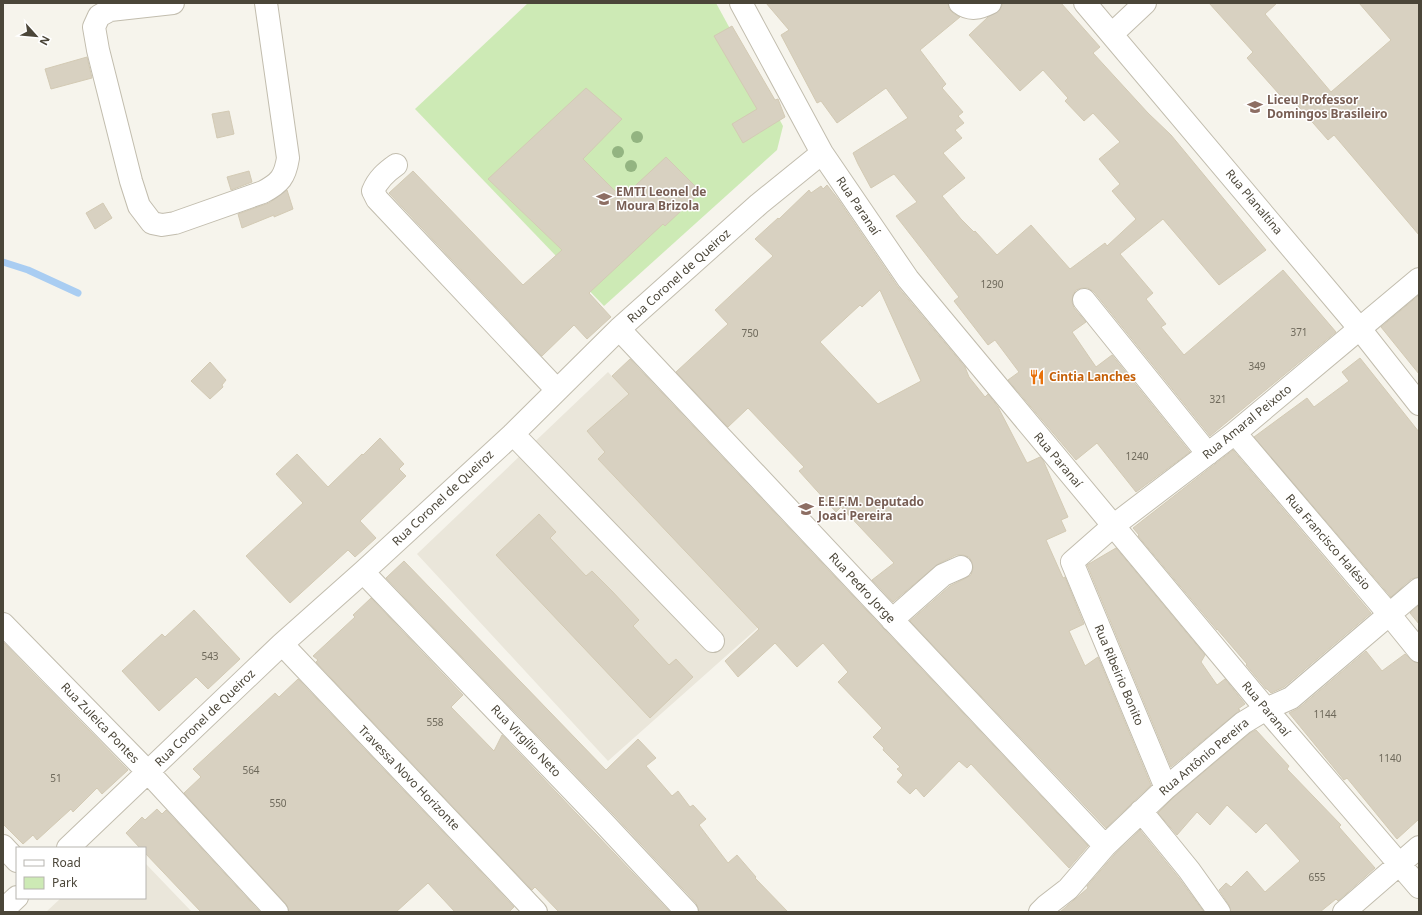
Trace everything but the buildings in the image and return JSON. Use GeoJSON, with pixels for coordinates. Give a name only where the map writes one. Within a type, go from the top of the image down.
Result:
{"type":"FeatureCollection","features":[{"type":"Feature","properties":{"kind":"street"},"geometry":{"type":"LineString","coordinates":[[174,3],[110,10],[99,16],[94,27],[98,50],[131,181],[140,206],[152,222],[162,225],[174,224],[263,192],[272,187],[286,172],[288,158],[266,3]]}},
{"type":"Feature","properties":{"kind":"street","name":"Rua Paranaí"},"geometry":{"type":"LineString","coordinates":[[741,3],[822,153],[908,279],[1266,709],[1419,887]]}},
{"type":"Feature","properties":{"kind":"street"},"geometry":{"type":"LineString","coordinates":[[960,3],[971,8],[979,8],[990,3]]}},
{"type":"Feature","properties":{"kind":"street","name":"Rua Planaltina"},"geometry":{"type":"LineString","coordinates":[[1085,3],[1360,329],[1419,404]]}},
{"type":"Feature","properties":{"kind":"street"},"geometry":{"type":"LineString","coordinates":[[1112,34],[1145,3]]}},
{"type":"Feature","properties":{"kind":"street","name":"Rua Coronel de Queiroz"},"geometry":{"type":"LineString","coordinates":[[69,847],[282,644],[363,572],[513,434],[619,329],[758,204],[822,153]]}},
{"type":"Feature","properties":{"kind":"street"},"geometry":{"type":"LineString","coordinates":[[396,164],[386,172],[376,184],[373,191],[377,199],[558,390]]}},
{"type":"Feature","properties":{"kind":"street","name":"Rua Amaral Peixoto"},"geometry":{"type":"LineString","coordinates":[[1072,562],[1113,526],[1235,434],[1419,279]]}},
{"type":"Feature","properties":{"kind":"street"},"geometry":{"type":"LineString","coordinates":[[1084,300],[1208,454]]}},
{"type":"Feature","properties":{"kind":"street","name":"Rua Pedro Jorge"},"geometry":{"type":"LineString","coordinates":[[619,329],[1105,846]]}},
{"type":"Feature","properties":{"kind":"street"},"geometry":{"type":"LineString","coordinates":[[513,434],[713,641]]}},
{"type":"Feature","properties":{"kind":"street","name":"Rua Francisco Halésio"},"geometry":{"type":"LineString","coordinates":[[1235,434],[1419,651]]}},
{"type":"Feature","properties":{"kind":"street","name":"Rua Ribeirio Bonito"},"geometry":{"type":"LineString","coordinates":[[1072,562],[1166,788]]}},
{"type":"Feature","properties":{"kind":"street"},"geometry":{"type":"LineString","coordinates":[[892,620],[944,575],[961,567]]}},
{"type":"Feature","properties":{"kind":"street","name":"Rua Virgílio Neto"},"geometry":{"type":"LineString","coordinates":[[363,572],[604,822],[687,912]]}},
{"type":"Feature","properties":{"kind":"street","name":"Rua Antônio Pereira"},"geometry":{"type":"LineString","coordinates":[[1040,912],[1068,889],[1105,846],[1166,788],[1243,723],[1266,709],[1291,698],[1419,589]]}},
{"type":"Feature","properties":{"kind":"street","name":"Rua Zuleica Pontes"},"geometry":{"type":"LineString","coordinates":[[3,624],[148,772],[277,912]]}},
{"type":"Feature","properties":{"kind":"street","name":"Travessa Novo Horizonte"},"geometry":{"type":"LineString","coordinates":[[282,644],[536,912]]}},
{"type":"Feature","properties":{"kind":"street"},"geometry":{"type":"LineString","coordinates":[[1142,811],[1189,870],[1219,912]]}},
{"type":"Feature","properties":{"kind":"street"},"geometry":{"type":"LineString","coordinates":[[3,846],[16,860]]}},
{"type":"Feature","properties":{"kind":"street"},"geometry":{"type":"LineString","coordinates":[[1344,912],[1419,847]]}},
{"type":"Feature","properties":{"kind":"street"},"geometry":{"type":"LineString","coordinates":[[3,910],[16,898]]}},
{"type":"Feature","properties":{"kind":"shaded area"},"geometry":{"type":"Polygon","coordinates":[[[608,372],[806,585],[608,761],[417,554],[608,372]]]}},
{"type":"Feature","properties":{"kind":"shaded area"},"geometry":{"type":"Polygon","coordinates":[[[146,864],[192,912],[46,912],[60,899],[146,899],[146,864]]]}},
{"type":"Feature","properties":{"kind":"green space"},"geometry":{"type":"Polygon","coordinates":[[[528,3],[716,3],[783,126],[777,150],[604,306],[415,109],[528,3]]]}},
{"type":"Feature","properties":{"kind":"waterway"},"geometry":{"type":"LineString","coordinates":[[3,262],[28,270],[78,293]]}},
{"type":"Feature","properties":{"kind":"place","name":"Liceu Professor Domingos Brasileiro"},"geometry":{"type":"Point","coordinates":[1255,107]}},
{"type":"Feature","properties":{"kind":"place","name":"EMTI Leonel de Moura Brizola"},"geometry":{"type":"Point","coordinates":[604,199]}},
{"type":"Feature","properties":{"kind":"place","name":"Cintia Lanches"},"geometry":{"type":"Point","coordinates":[1037,377]}},
{"type":"Feature","properties":{"kind":"place","name":"E.E.F.M. Deputado Joaci Pereira"},"geometry":{"type":"Point","coordinates":[806,509]}}]}
